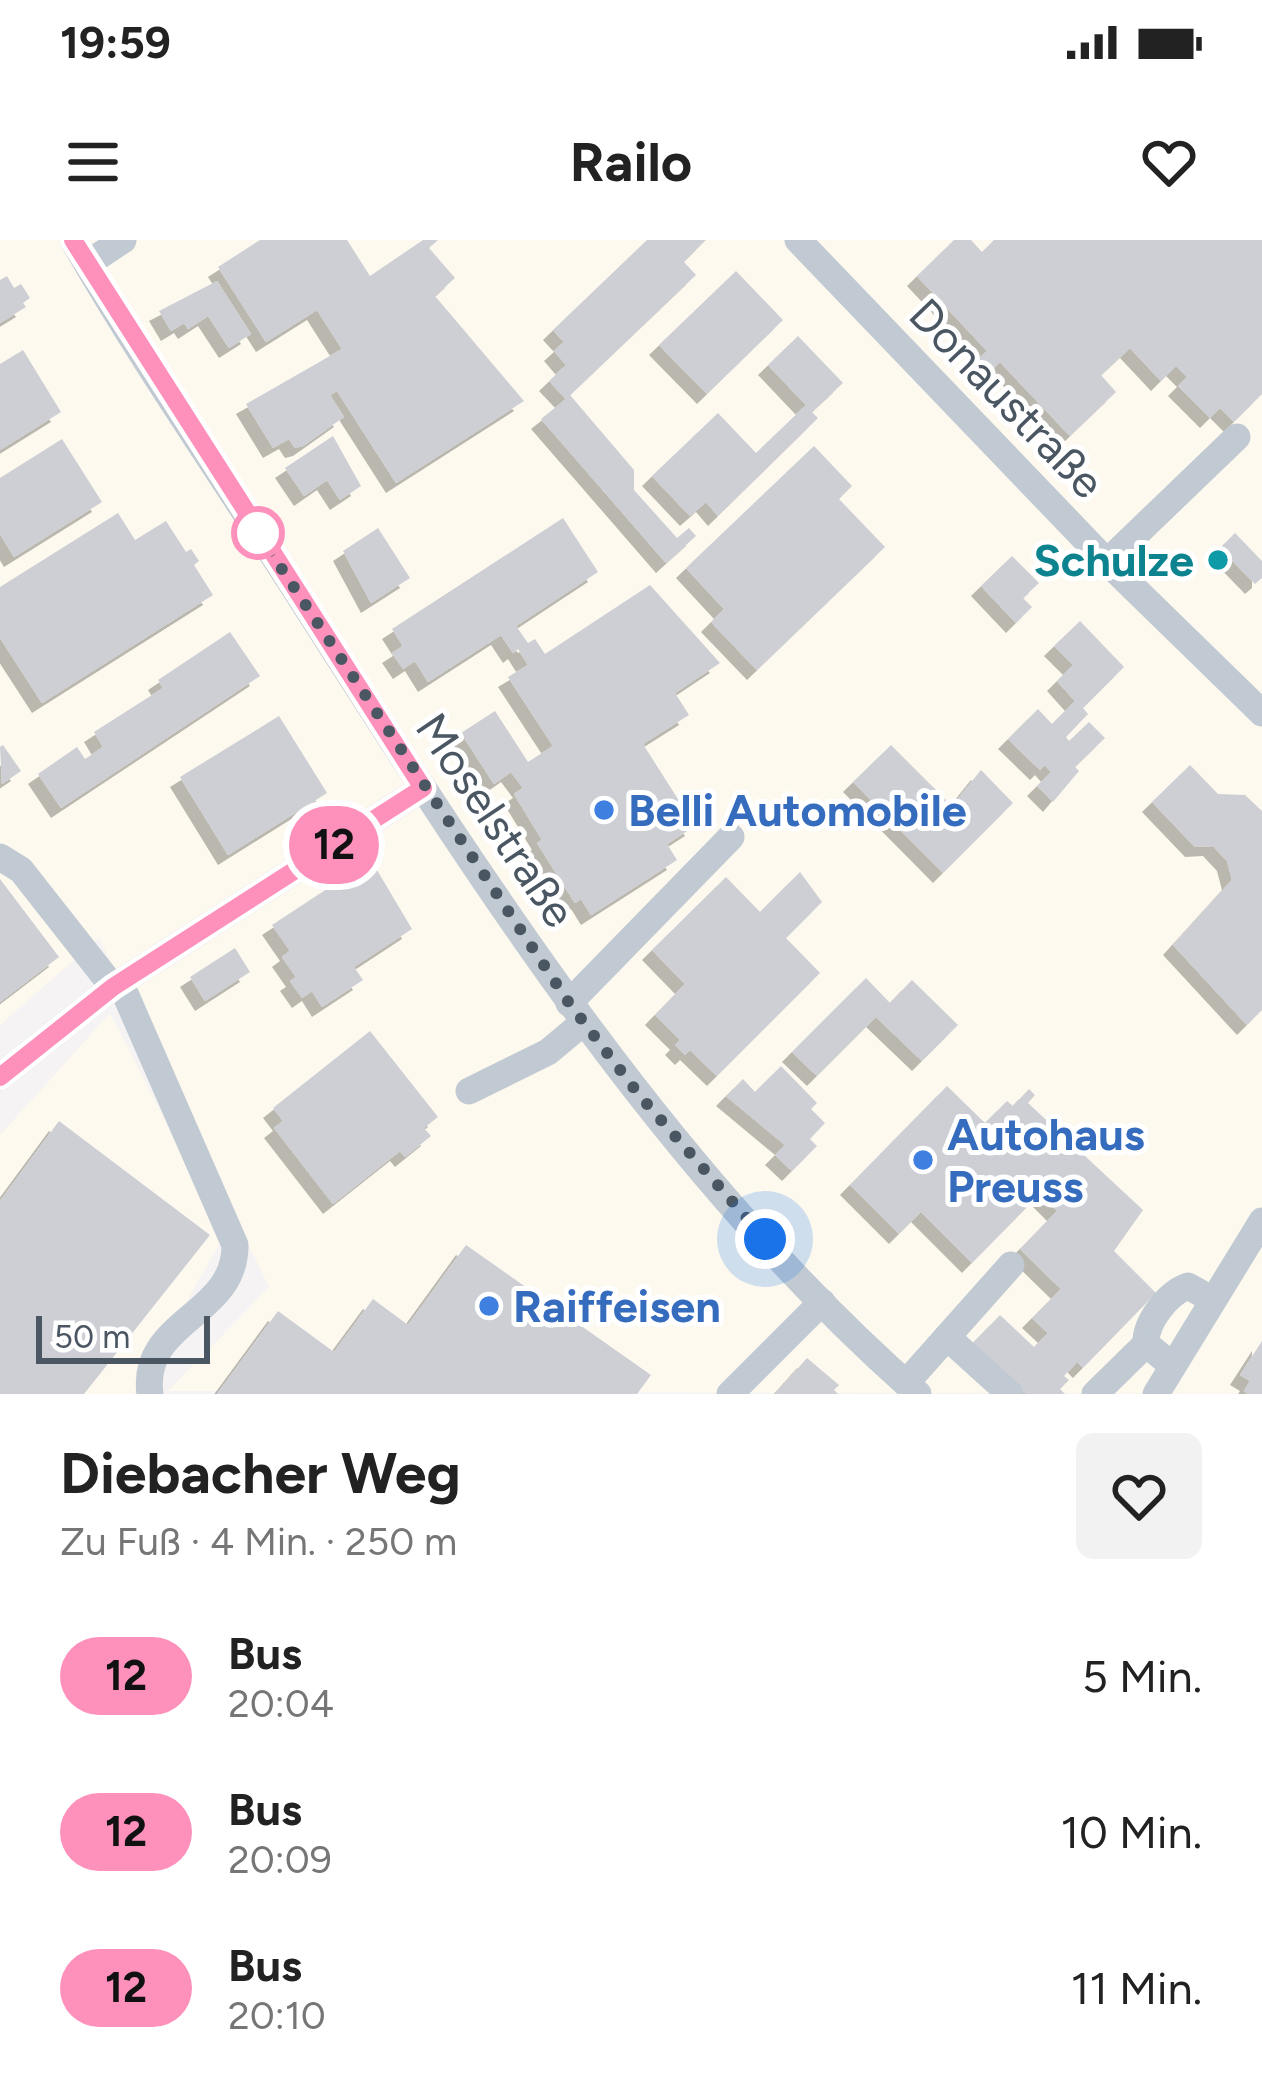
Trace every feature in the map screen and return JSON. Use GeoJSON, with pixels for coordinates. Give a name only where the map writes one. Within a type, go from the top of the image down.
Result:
{"type":"FeatureCollection","features":[{"type":"Feature","properties":{"kind":"street"},"geometry":{"type":"LineString","coordinates":[[80,252],[123,240]]}},
{"type":"Feature","properties":{"kind":"street","name":"Donaustraße"},"geometry":{"type":"LineString","coordinates":[[798,240],[1107,562],[1262,712]]}},
{"type":"Feature","properties":{"kind":"street","name":"Moselstraße"},"geometry":{"type":"LineString","coordinates":[[80,252],[423,788],[577,1012],[640,1096],[822,1302],[912,1389]]}},
{"type":"Feature","properties":{"kind":"street"},"geometry":{"type":"LineString","coordinates":[[1107,562],[1237,437]]}},
{"type":"Feature","properties":{"kind":"street"},"geometry":{"type":"LineString","coordinates":[[0,1077],[117,984],[423,788]]}},
{"type":"Feature","properties":{"kind":"street"},"geometry":{"type":"LineString","coordinates":[[469,1091],[548,1052],[577,1012],[731,837]]}},
{"type":"Feature","properties":{"kind":"street"},"geometry":{"type":"LineString","coordinates":[[0,857],[21,870],[117,984],[236,1245],[236,1263],[224,1291],[164,1339],[153,1355],[149,1394]]}},
{"type":"Feature","properties":{"kind":"street"},"geometry":{"type":"LineString","coordinates":[[1156,1394],[1262,1221]]}},
{"type":"Feature","properties":{"kind":"street"},"geometry":{"type":"LineString","coordinates":[[912,1389],[947,1337],[1011,1265]]}},
{"type":"Feature","properties":{"kind":"street"},"geometry":{"type":"LineString","coordinates":[[1095,1394],[1146,1344],[1146,1332],[1174,1291],[1188,1286],[1213,1300]]}},
{"type":"Feature","properties":{"kind":"street"},"geometry":{"type":"LineString","coordinates":[[730,1394],[822,1302]]}},
{"type":"Feature","properties":{"kind":"street"},"geometry":{"type":"LineString","coordinates":[[947,1337],[1010,1394]]}},
{"type":"Feature","properties":{"kind":"street"},"geometry":{"type":"LineString","coordinates":[[1146,1344],[1173,1366]]}},
{"type":"Feature","properties":{"kind":"shaded area"},"geometry":{"type":"Polygon","coordinates":[[[0,240],[1262,240],[1262,1394],[168,1391],[269,1287],[99,938],[0,1025],[0,240]]]}},
{"type":"Feature","properties":{"kind":"shaded area"},"geometry":{"type":"Polygon","coordinates":[[[110,1013],[224,1236],[134,1394],[0,1394],[0,1135],[110,1013]]]}},
{"type":"Feature","properties":{"kind":"building"},"geometry":{"type":"Polygon","coordinates":[[[260,240],[347,240],[370,276],[423,240],[438,240],[429,248],[455,278],[435,296],[524,401],[396,483],[337,391],[330,395],[344,417],[303,446],[295,448],[289,439],[273,448],[246,404],[342,349],[317,310],[266,342],[218,267],[260,240]]]}},
{"type":"Feature","properties":{"kind":"building"},"geometry":{"type":"Polygon","coordinates":[[[647,240],[706,240],[684,262],[696,275],[570,395],[634,470],[634,490],[677,538],[689,528],[696,536],[666,563],[541,419],[566,399],[549,381],[566,365],[554,351],[564,342],[553,330],[647,240]]]}},
{"type":"Feature","properties":{"kind":"building"},"geometry":{"type":"Polygon","coordinates":[[[954,240],[971,240],[982,252],[994,240],[1262,240],[1262,394],[1234,422],[1220,408],[1210,418],[1178,386],[1187,377],[1176,366],[1161,381],[1130,348],[1101,375],[1116,392],[1070,436],[1000,362],[985,376],[973,364],[987,351],[917,276],[954,240]]]}},
{"type":"Feature","properties":{"kind":"building"},"geometry":{"type":"Polygon","coordinates":[[[736,271],[783,320],[707,394],[659,345],[736,271]]]}},
{"type":"Feature","properties":{"kind":"building"},"geometry":{"type":"Polygon","coordinates":[[[7,276],[14,288],[21,284],[30,298],[23,303],[26,307],[0,323],[0,280],[7,276]]]}},
{"type":"Feature","properties":{"kind":"building"},"geometry":{"type":"Polygon","coordinates":[[[217,281],[251,334],[229,348],[208,316],[188,329],[184,323],[171,331],[159,311],[217,281]]]}},
{"type":"Feature","properties":{"kind":"building"},"geometry":{"type":"Polygon","coordinates":[[[798,336],[843,383],[812,412],[818,418],[718,516],[706,502],[690,516],[652,476],[718,413],[756,453],[806,405],[768,365],[798,336]]]}},
{"type":"Feature","properties":{"kind":"building"},"geometry":{"type":"Polygon","coordinates":[[[23,350],[61,412],[0,450],[0,364],[23,350]]]}},
{"type":"Feature","properties":{"kind":"building"},"geometry":{"type":"Polygon","coordinates":[[[333,436],[361,486],[340,500],[327,480],[304,496],[285,468],[333,436]]]}},
{"type":"Feature","properties":{"kind":"building"},"geometry":{"type":"Polygon","coordinates":[[[62,439],[102,502],[14,557],[0,534],[0,478],[62,439]]]}},
{"type":"Feature","properties":{"kind":"building"},"geometry":{"type":"Polygon","coordinates":[[[814,446],[852,486],[839,499],[885,547],[757,670],[711,622],[724,609],[686,568],[814,446]]]}},
{"type":"Feature","properties":{"kind":"building"},"geometry":{"type":"Polygon","coordinates":[[[118,513],[135,540],[166,521],[186,552],[191,549],[199,561],[194,565],[213,595],[42,703],[0,638],[0,587],[118,513]]]}},
{"type":"Feature","properties":{"kind":"building"},"geometry":{"type":"Polygon","coordinates":[[[563,518],[598,572],[516,626],[528,643],[535,639],[545,654],[650,585],[720,663],[675,693],[689,715],[643,744],[695,826],[667,844],[677,860],[591,915],[581,899],[575,903],[537,843],[542,840],[514,794],[523,788],[511,772],[494,784],[461,733],[495,711],[528,762],[553,746],[508,677],[528,665],[518,649],[513,653],[501,635],[428,682],[415,661],[403,669],[392,653],[403,646],[392,629],[563,518]]]}},
{"type":"Feature","properties":{"kind":"building"},"geometry":{"type":"Polygon","coordinates":[[[378,528],[410,578],[371,603],[343,551],[378,528]]]}},
{"type":"Feature","properties":{"kind":"building"},"geometry":{"type":"Polygon","coordinates":[[[1235,533],[1262,561],[1262,578],[1255,584],[1220,548],[1235,533]]]}},
{"type":"Feature","properties":{"kind":"building"},"geometry":{"type":"Polygon","coordinates":[[[1012,556],[1039,583],[1023,598],[1032,607],[1016,623],[981,586],[1012,556]]]}},
{"type":"Feature","properties":{"kind":"building"},"geometry":{"type":"Polygon","coordinates":[[[1080,621],[1124,667],[1083,708],[1088,714],[1066,737],[1069,741],[1089,722],[1105,738],[1075,767],[1079,771],[1053,802],[1037,786],[1051,772],[1045,765],[1040,770],[1008,739],[1038,709],[1052,724],[1075,701],[1057,681],[1073,665],[1054,646],[1080,621]]]}},
{"type":"Feature","properties":{"kind":"building"},"geometry":{"type":"Polygon","coordinates":[[[230,632],[260,676],[61,808],[38,774],[77,747],[85,759],[103,747],[94,732],[163,688],[158,680],[230,632]]]}},
{"type":"Feature","properties":{"kind":"building"},"geometry":{"type":"Polygon","coordinates":[[[279,716],[327,793],[228,855],[180,777],[279,716]]]}},
{"type":"Feature","properties":{"kind":"building"},"geometry":{"type":"Polygon","coordinates":[[[891,745],[952,806],[981,770],[1013,803],[943,873],[853,782],[891,745]]]}},
{"type":"Feature","properties":{"kind":"building"},"geometry":{"type":"Polygon","coordinates":[[[0,747],[21,771],[2,784],[0,747]]]}},
{"type":"Feature","properties":{"kind":"building"},"geometry":{"type":"Polygon","coordinates":[[[1190,765],[1218,794],[1245,795],[1262,811],[1262,1010],[1247,1025],[1173,945],[1232,880],[1227,861],[1213,846],[1195,847],[1152,802],[1190,765]]]}},
{"type":"Feature","properties":{"kind":"building"},"geometry":{"type":"Polygon","coordinates":[[[371,860],[412,929],[354,967],[363,980],[322,1007],[312,991],[302,998],[290,981],[296,977],[282,957],[290,951],[272,925],[371,860]]]}},
{"type":"Feature","properties":{"kind":"building"},"geometry":{"type":"Polygon","coordinates":[[[800,872],[822,902],[786,938],[820,973],[717,1076],[690,1050],[685,1055],[675,1045],[680,1040],[655,1015],[685,984],[652,950],[726,877],[760,912],[800,872]]]}},
{"type":"Feature","properties":{"kind":"building"},"geometry":{"type":"Polygon","coordinates":[[[0,879],[59,957],[0,1002],[0,879]]]}},
{"type":"Feature","properties":{"kind":"building"},"geometry":{"type":"Polygon","coordinates":[[[235,948],[250,972],[205,1001],[190,977],[235,948]]]}},
{"type":"Feature","properties":{"kind":"building"},"geometry":{"type":"Polygon","coordinates":[[[866,978],[890,1003],[912,980],[958,1025],[922,1061],[876,1017],[817,1076],[792,1052],[866,978]]]}},
{"type":"Feature","properties":{"kind":"building"},"geometry":{"type":"Polygon","coordinates":[[[370,1031],[438,1117],[424,1128],[431,1136],[405,1157],[400,1151],[333,1204],[274,1128],[283,1121],[273,1108],[370,1031]]]}},
{"type":"Feature","properties":{"kind":"building"},"geometry":{"type":"Polygon","coordinates":[[[781,1066],[817,1103],[811,1109],[825,1123],[810,1139],[817,1146],[792,1171],[775,1155],[785,1145],[726,1096],[743,1079],[755,1092],[781,1066]]]}},
{"type":"Feature","properties":{"kind":"building"},"geometry":{"type":"Polygon","coordinates":[[[947,1086],[985,1123],[1007,1101],[1013,1106],[1029,1089],[1035,1095],[1028,1103],[1143,1210],[1114,1251],[1156,1293],[1083,1368],[1077,1362],[1064,1376],[1069,1380],[1060,1389],[1065,1394],[1026,1394],[972,1344],[1000,1315],[1034,1347],[1048,1333],[1032,1318],[1061,1289],[1020,1249],[1057,1211],[1040,1194],[972,1263],[921,1212],[899,1234],[850,1185],[947,1086]]]}},
{"type":"Feature","properties":{"kind":"building"},"geometry":{"type":"Polygon","coordinates":[[[59,1121],[210,1235],[84,1394],[0,1394],[0,1201],[59,1121]]]}},
{"type":"Feature","properties":{"kind":"building"},"geometry":{"type":"Polygon","coordinates":[[[466,1245],[651,1375],[637,1394],[217,1394],[278,1311],[334,1352],[373,1299],[408,1325],[466,1245]]]}},
{"type":"Feature","properties":{"kind":"building"},"geometry":{"type":"Polygon","coordinates":[[[1262,1341],[1262,1394],[1248,1394],[1244,1391],[1250,1381],[1240,1375],[1262,1341]]]}},
{"type":"Feature","properties":{"kind":"building"},"geometry":{"type":"Polygon","coordinates":[[[807,1358],[839,1385],[834,1390],[838,1394],[775,1394],[807,1358]]]}},
{"type":"Feature","properties":{"kind":"bus line","name":"12"},"geometry":{"type":"LineString","coordinates":[[0,1077],[113,987],[423,788],[73,240]]}},
{"type":"Feature","properties":{"kind":"place","name":"Schulze"},"geometry":{"type":"Point","coordinates":[1218,560]}},
{"type":"Feature","properties":{"kind":"place","name":"Belli Automobile"},"geometry":{"type":"Point","coordinates":[604,810]}},
{"type":"Feature","properties":{"kind":"place","name":"Autohaus Preuss"},"geometry":{"type":"Point","coordinates":[923,1160]}},
{"type":"Feature","properties":{"kind":"place","name":"Raiffeisen"},"geometry":{"type":"Point","coordinates":[489,1306]}},
{"type":"Feature","properties":{"kind":"route"},"geometry":{"type":"LineString","coordinates":[[258,533],[458,842],[569,1003],[640,1096],[765,1239]]}}]}
